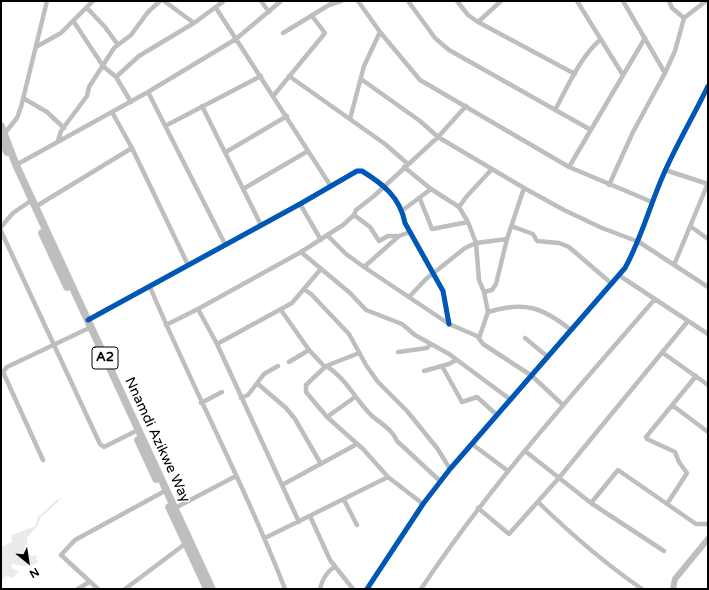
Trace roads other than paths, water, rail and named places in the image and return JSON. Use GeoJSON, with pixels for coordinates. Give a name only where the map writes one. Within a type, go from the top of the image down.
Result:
{"type":"FeatureCollection","features":[{"type":"Feature","properties":{"kind":"highway","name":"Nnamdi Azikwe Way"},"geometry":{"type":"LineString","coordinates":[[1,126],[4,152],[29,202],[163,492],[206,589]]}},
{"type":"Feature","properties":{"kind":"highway","name":"Nnamdi Azikwe Way"},"geometry":{"type":"LineString","coordinates":[[3,136],[212,589]]}},
{"type":"Feature","properties":{"kind":"street"},"geometry":{"type":"LineString","coordinates":[[3,136],[17,118],[47,1]]}},
{"type":"Feature","properties":{"kind":"street"},"geometry":{"type":"LineString","coordinates":[[36,47],[61,33],[74,22],[93,1]]}},
{"type":"Feature","properties":{"kind":"street"},"geometry":{"type":"LineString","coordinates":[[58,141],[64,128],[87,96],[89,87],[118,45],[131,35],[148,12],[160,1]]}},
{"type":"Feature","properties":{"kind":"street"},"geometry":{"type":"LineString","coordinates":[[164,1],[194,23]]}},
{"type":"Feature","properties":{"kind":"street"},"geometry":{"type":"LineString","coordinates":[[116,77],[140,56],[194,23],[224,1]]}},
{"type":"Feature","properties":{"kind":"street"},"geometry":{"type":"LineString","coordinates":[[261,1],[270,12]]}},
{"type":"Feature","properties":{"kind":"street"},"geometry":{"type":"LineString","coordinates":[[16,165],[131,102],[236,40],[281,1]]}},
{"type":"Feature","properties":{"kind":"street"},"geometry":{"type":"LineString","coordinates":[[324,1],[329,5]]}},
{"type":"Feature","properties":{"kind":"street"},"geometry":{"type":"LineString","coordinates":[[283,33],[329,5],[341,1]]}},
{"type":"Feature","properties":{"kind":"street"},"geometry":{"type":"LineString","coordinates":[[358,1],[380,32],[420,80],[569,167],[652,202]]}},
{"type":"Feature","properties":{"kind":"street"},"geometry":{"type":"LineString","coordinates":[[408,1],[435,38],[449,50],[591,130]]}},
{"type":"Feature","properties":{"kind":"street"},"geometry":{"type":"LineString","coordinates":[[457,1],[468,15],[478,22],[574,74]]}},
{"type":"Feature","properties":{"kind":"street"},"geometry":{"type":"LineString","coordinates":[[478,22],[501,1]]}},
{"type":"Feature","properties":{"kind":"street"},"geometry":{"type":"LineString","coordinates":[[577,1],[623,75]]}},
{"type":"Feature","properties":{"kind":"street"},"geometry":{"type":"LineString","coordinates":[[623,1],[665,73]]}},
{"type":"Feature","properties":{"kind":"street"},"geometry":{"type":"LineString","coordinates":[[669,1],[672,8],[684,18]]}},
{"type":"Feature","properties":{"kind":"street"},"geometry":{"type":"LineString","coordinates":[[609,184],[633,132],[665,73],[675,51],[684,18],[706,1]]}},
{"type":"Feature","properties":{"kind":"street"},"geometry":{"type":"LineString","coordinates":[[87,8],[105,27],[118,45]]}},
{"type":"Feature","properties":{"kind":"street"},"geometry":{"type":"LineString","coordinates":[[216,8],[274,95],[330,185]]}},
{"type":"Feature","properties":{"kind":"street"},"geometry":{"type":"LineString","coordinates":[[274,95],[325,33],[312,16]]}},
{"type":"Feature","properties":{"kind":"street"},"geometry":{"type":"LineString","coordinates":[[74,22],[103,66],[116,77],[131,102]]}},
{"type":"Feature","properties":{"kind":"street"},"geometry":{"type":"LineString","coordinates":[[350,120],[364,66],[380,32]]}},
{"type":"Feature","properties":{"kind":"street"},"geometry":{"type":"LineString","coordinates":[[569,167],[645,38]]}},
{"type":"Feature","properties":{"kind":"street"},"geometry":{"type":"LineString","coordinates":[[555,110],[574,74],[593,46],[601,39]]}},
{"type":"Feature","properties":{"kind":"street"},"geometry":{"type":"LineString","coordinates":[[167,125],[261,76]]}},
{"type":"Feature","properties":{"kind":"street"},"geometry":{"type":"LineString","coordinates":[[289,76],[385,144],[431,189],[459,207],[468,222],[476,243],[479,280],[484,292],[488,312],[479,338]]}},
{"type":"Feature","properties":{"kind":"street"},"geometry":{"type":"LineString","coordinates":[[361,79],[420,121],[438,137],[524,188],[602,228],[639,242],[708,287]]}},
{"type":"Feature","properties":{"kind":"street"},"geometry":{"type":"LineString","coordinates":[[367,589],[423,504],[440,481],[620,276],[639,242],[652,202],[665,170],[708,86]]}},
{"type":"Feature","properties":{"kind":"street"},"geometry":{"type":"LineString","coordinates":[[148,92],[167,125],[225,244]]}},
{"type":"Feature","properties":{"kind":"street"},"geometry":{"type":"LineString","coordinates":[[23,98],[47,112],[64,128]]}},
{"type":"Feature","properties":{"kind":"street"},"geometry":{"type":"LineString","coordinates":[[202,106],[261,225]]}},
{"type":"Feature","properties":{"kind":"street"},"geometry":{"type":"LineString","coordinates":[[166,325],[301,252],[328,235],[354,215],[356,210],[438,137],[466,106]]}},
{"type":"Feature","properties":{"kind":"street"},"geometry":{"type":"LineString","coordinates":[[112,112],[132,148],[188,265]]}},
{"type":"Feature","properties":{"kind":"street"},"geometry":{"type":"LineString","coordinates":[[226,152],[287,116]]}},
{"type":"Feature","properties":{"kind":"street"},"geometry":{"type":"LineString","coordinates":[[35,207],[132,148]]}},
{"type":"Feature","properties":{"kind":"street"},"geometry":{"type":"LineString","coordinates":[[244,189],[308,151]]}},
{"type":"Feature","properties":{"kind":"street"},"geometry":{"type":"LineString","coordinates":[[459,207],[492,169]]}},
{"type":"Feature","properties":{"kind":"street"},"geometry":{"type":"LineString","coordinates":[[88,320],[300,204],[330,185],[357,171],[362,170],[397,200],[403,210],[405,223],[443,291],[449,324]]}},
{"type":"Feature","properties":{"kind":"street"},"geometry":{"type":"LineString","coordinates":[[665,170],[708,183],[674,265]]}},
{"type":"Feature","properties":{"kind":"street"},"geometry":{"type":"LineString","coordinates":[[484,292],[492,290],[496,284],[507,239],[524,188]]}},
{"type":"Feature","properties":{"kind":"street"},"geometry":{"type":"LineString","coordinates":[[403,210],[420,199],[431,189]]}},
{"type":"Feature","properties":{"kind":"street"},"geometry":{"type":"LineString","coordinates":[[420,199],[432,229],[468,222]]}},
{"type":"Feature","properties":{"kind":"street"},"geometry":{"type":"LineString","coordinates":[[1,227],[13,213],[29,202]]}},
{"type":"Feature","properties":{"kind":"street"},"geometry":{"type":"LineString","coordinates":[[300,204],[321,240]]}},
{"type":"Feature","properties":{"kind":"street"},"geometry":{"type":"LineString","coordinates":[[354,215],[370,227],[379,241],[388,236],[399,236],[410,232]]}},
{"type":"Feature","properties":{"kind":"street"},"geometry":{"type":"LineString","coordinates":[[511,226],[533,234],[537,241],[559,242],[569,247],[612,284]]}},
{"type":"Feature","properties":{"kind":"street"},"geometry":{"type":"LineString","coordinates":[[690,226],[708,239]]}},
{"type":"Feature","properties":{"kind":"street"},"geometry":{"type":"LineString","coordinates":[[1,231],[102,447],[107,446],[134,432]]}},
{"type":"Feature","properties":{"kind":"street"},"geometry":{"type":"LineString","coordinates":[[328,235],[346,254],[364,267],[409,296],[425,310],[449,324],[479,338],[483,344],[532,376],[564,405]]}},
{"type":"Feature","properties":{"kind":"street"},"geometry":{"type":"LineString","coordinates":[[364,267],[399,236]]}},
{"type":"Feature","properties":{"kind":"street"},"geometry":{"type":"LineString","coordinates":[[409,296],[433,273],[455,255],[476,243],[507,239]]}},
{"type":"Feature","properties":{"kind":"street"},"geometry":{"type":"LineString","coordinates":[[301,252],[320,270],[350,293],[366,310],[402,324],[415,335],[456,360],[511,400]]}},
{"type":"Feature","properties":{"kind":"street"},"geometry":{"type":"LineString","coordinates":[[217,344],[292,303],[320,270]]}},
{"type":"Feature","properties":{"kind":"street"},"geometry":{"type":"LineString","coordinates":[[620,276],[708,334]]}},
{"type":"Feature","properties":{"kind":"street"},"geometry":{"type":"LineString","coordinates":[[150,287],[201,403],[265,538],[286,589]]}},
{"type":"Feature","properties":{"kind":"street"},"geometry":{"type":"LineString","coordinates":[[304,290],[341,325],[356,345],[359,353],[378,382],[408,411],[437,448],[450,469]]}},
{"type":"Feature","properties":{"kind":"street"},"geometry":{"type":"LineString","coordinates":[[421,589],[478,508],[655,299]]}},
{"type":"Feature","properties":{"kind":"street"},"geometry":{"type":"LineString","coordinates":[[488,312],[511,306],[522,306],[552,316],[572,330]]}},
{"type":"Feature","properties":{"kind":"street"},"geometry":{"type":"LineString","coordinates":[[198,309],[217,344],[299,522]]}},
{"type":"Feature","properties":{"kind":"street"},"geometry":{"type":"LineString","coordinates":[[281,310],[309,350],[372,416],[395,436],[397,441],[440,481]]}},
{"type":"Feature","properties":{"kind":"street"},"geometry":{"type":"LineString","coordinates":[[478,508],[509,534],[538,502],[688,321]]}},
{"type":"Feature","properties":{"kind":"street"},"geometry":{"type":"LineString","coordinates":[[43,460],[3,372],[7,367],[87,329]]}},
{"type":"Feature","properties":{"kind":"street"},"geometry":{"type":"LineString","coordinates":[[525,338],[548,357]]}},
{"type":"Feature","properties":{"kind":"street"},"geometry":{"type":"LineString","coordinates":[[398,352],[427,348],[431,344]]}},
{"type":"Feature","properties":{"kind":"street"},"geometry":{"type":"LineString","coordinates":[[289,362],[309,350]]}},
{"type":"Feature","properties":{"kind":"street"},"geometry":{"type":"LineString","coordinates":[[359,353],[326,367],[306,385],[306,392],[327,417],[357,444],[388,477],[423,504]]}},
{"type":"Feature","properties":{"kind":"street"},"geometry":{"type":"LineString","coordinates":[[663,353],[708,385]]}},
{"type":"Feature","properties":{"kind":"street"},"geometry":{"type":"LineString","coordinates":[[424,371],[456,360]]}},
{"type":"Feature","properties":{"kind":"street"},"geometry":{"type":"LineString","coordinates":[[241,398],[248,395],[258,384],[264,374],[278,366]]}},
{"type":"Feature","properties":{"kind":"street"},"geometry":{"type":"LineString","coordinates":[[442,366],[462,402],[477,397],[497,415]]}},
{"type":"Feature","properties":{"kind":"street"},"geometry":{"type":"LineString","coordinates":[[667,504],[687,473],[679,462],[675,452],[647,439],[646,437],[696,376]]}},
{"type":"Feature","properties":{"kind":"street"},"geometry":{"type":"LineString","coordinates":[[258,384],[286,408],[295,419],[321,464]]}},
{"type":"Feature","properties":{"kind":"street"},"geometry":{"type":"LineString","coordinates":[[201,403],[222,392]]}},
{"type":"Feature","properties":{"kind":"street"},"geometry":{"type":"LineString","coordinates":[[327,417],[355,397]]}},
{"type":"Feature","properties":{"kind":"street"},"geometry":{"type":"LineString","coordinates":[[672,405],[708,432]]}},
{"type":"Feature","properties":{"kind":"street"},"geometry":{"type":"LineString","coordinates":[[282,485],[357,444]]}},
{"type":"Feature","properties":{"kind":"street"},"geometry":{"type":"LineString","coordinates":[[472,444],[508,471]]}},
{"type":"Feature","properties":{"kind":"street"},"geometry":{"type":"LineString","coordinates":[[525,452],[591,503],[664,551]]}},
{"type":"Feature","properties":{"kind":"street"},"geometry":{"type":"LineString","coordinates":[[591,503],[618,470],[696,524],[708,524]]}},
{"type":"Feature","properties":{"kind":"street"},"geometry":{"type":"LineString","coordinates":[[175,508],[236,476]]}},
{"type":"Feature","properties":{"kind":"street"},"geometry":{"type":"LineString","coordinates":[[265,538],[388,477]]}},
{"type":"Feature","properties":{"kind":"street"},"geometry":{"type":"LineString","coordinates":[[98,589],[61,555],[75,540],[163,492]]}},
{"type":"Feature","properties":{"kind":"street"},"geometry":{"type":"LineString","coordinates":[[344,500],[356,525]]}},
{"type":"Feature","properties":{"kind":"street"},"geometry":{"type":"LineString","coordinates":[[538,502],[582,544],[608,566],[642,589]]}},
{"type":"Feature","properties":{"kind":"street"},"geometry":{"type":"LineString","coordinates":[[310,516],[334,567],[353,589]]}},
{"type":"Feature","properties":{"kind":"street"},"geometry":{"type":"LineString","coordinates":[[125,589],[185,544]]}},
{"type":"Feature","properties":{"kind":"street"},"geometry":{"type":"LineString","coordinates":[[320,589],[329,570],[334,567]]}},
{"type":"Feature","properties":{"kind":"street"},"geometry":{"type":"LineString","coordinates":[[78,589],[89,582]]}},
{"type":"Feature","properties":{"kind":"waterway"},"geometry":{"type":"LineString","coordinates":[[673,589],[675,579],[708,539]]}}]}
